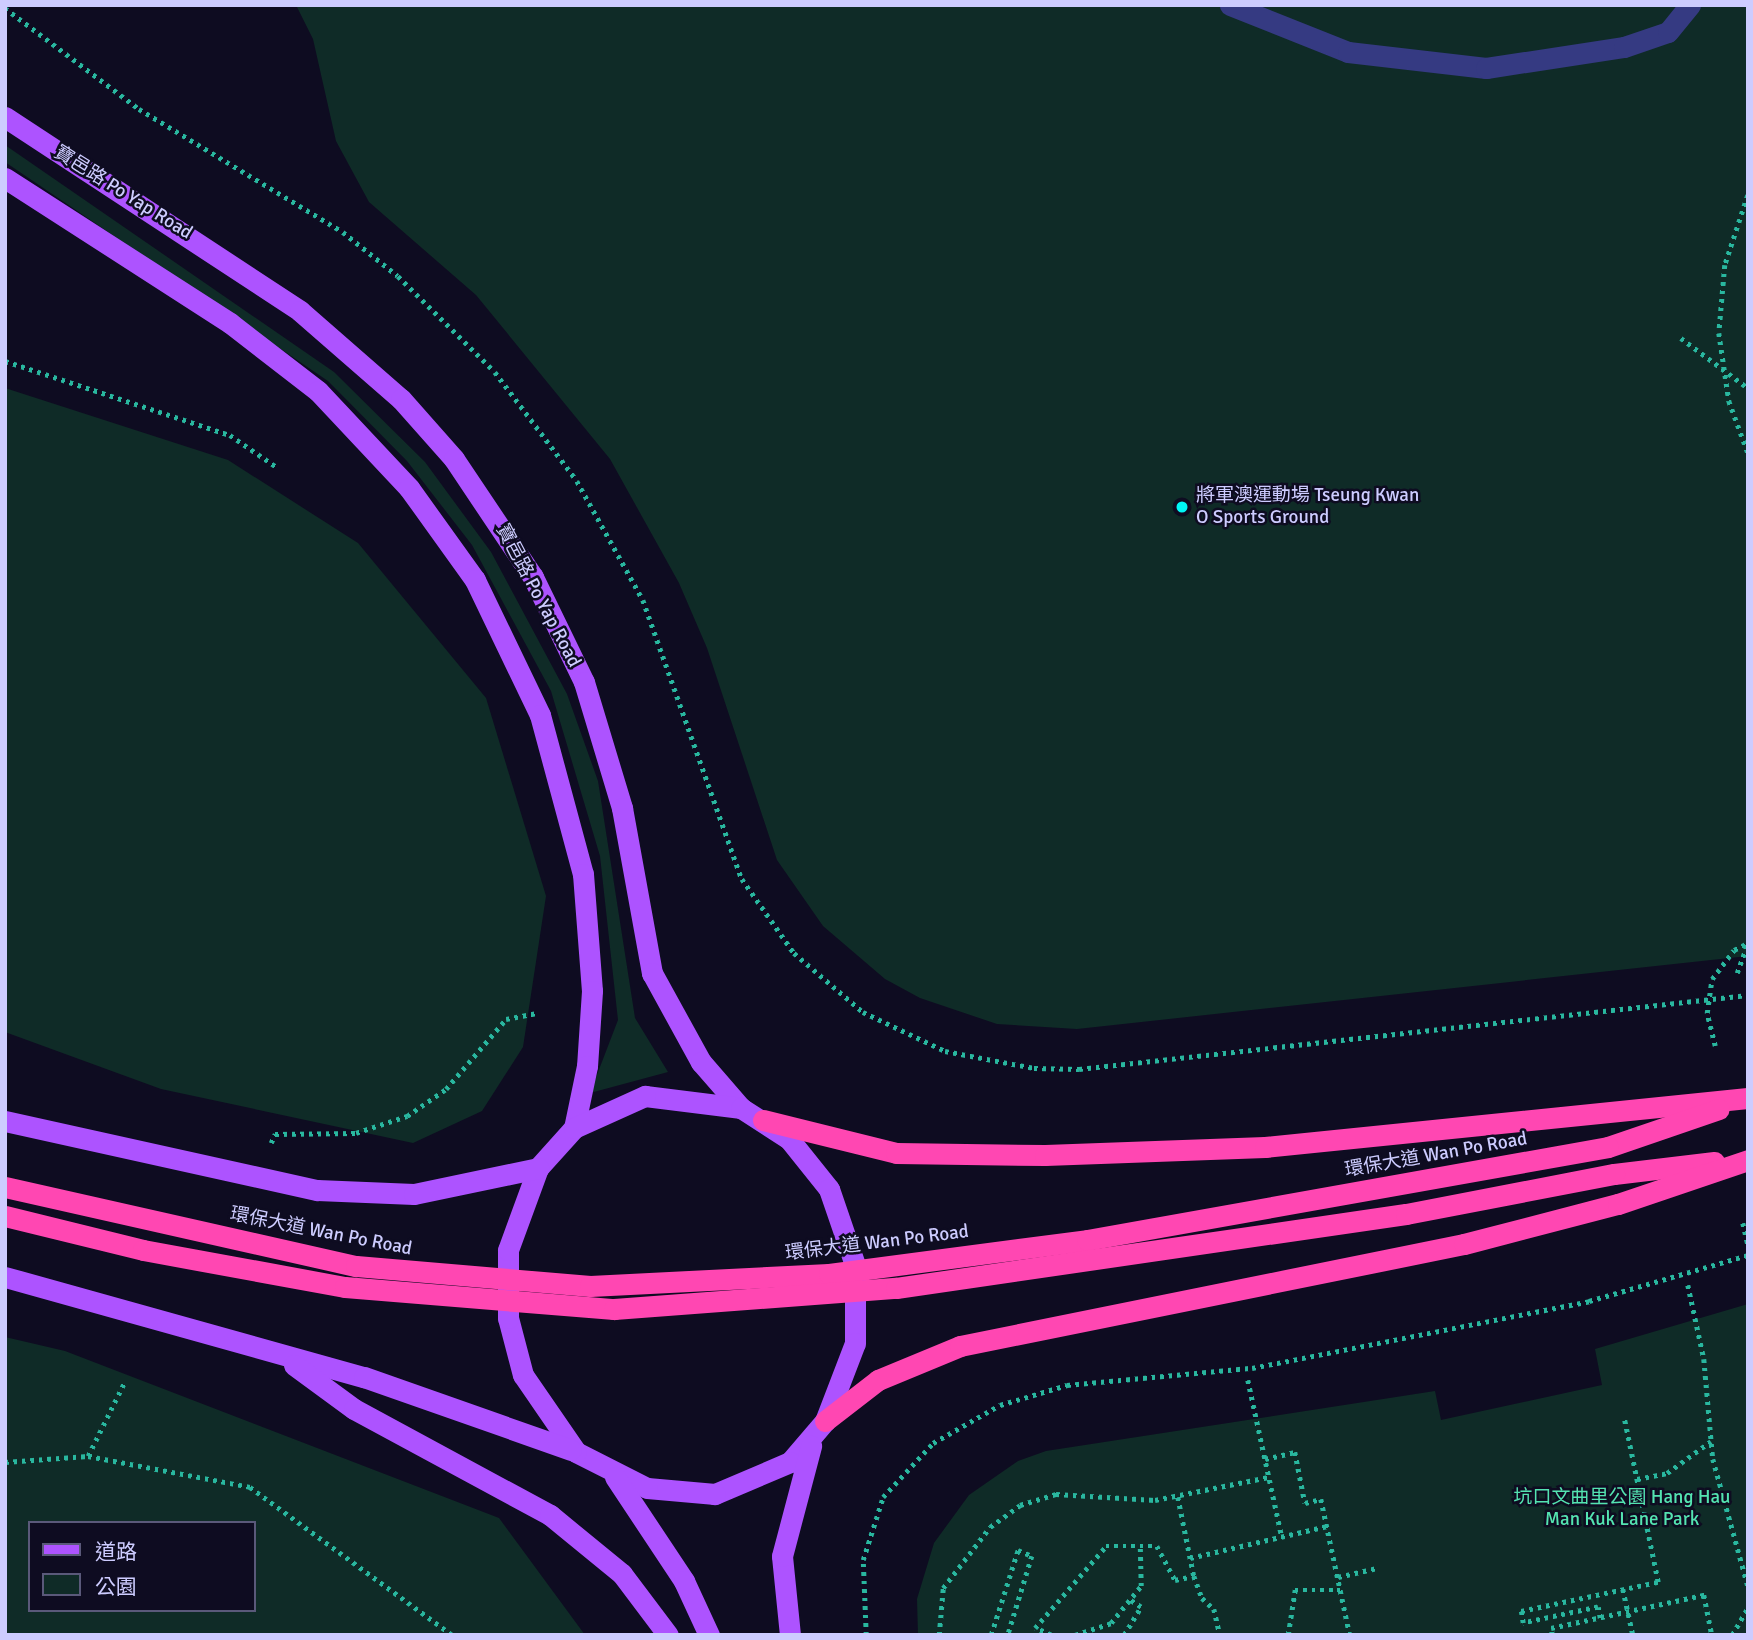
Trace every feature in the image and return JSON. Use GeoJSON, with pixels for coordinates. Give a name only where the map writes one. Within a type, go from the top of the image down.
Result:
{"type":"FeatureCollection","features":[{"type":"Feature","properties":{"kind":"highway"},"geometry":{"type":"LineString","coordinates":[[763,1121],[897,1153],[1045,1155],[1265,1147],[1748,1098]]}},
{"type":"Feature","properties":{"kind":"highway","name":"環保大道 Wan Po Road"},"geometry":{"type":"LineString","coordinates":[[5,1187],[356,1266],[590,1286],[829,1274],[1087,1240],[1608,1147],[1748,1098]]}},
{"type":"Feature","properties":{"kind":"highway"},"geometry":{"type":"LineString","coordinates":[[825,1421],[878,1380],[960,1346],[1464,1244],[1618,1204],[1748,1159]]}},
{"type":"Feature","properties":{"kind":"highway"},"geometry":{"type":"LineString","coordinates":[[5,1216],[142,1250],[345,1287],[614,1309],[896,1288],[1406,1214],[1614,1174],[1748,1159]]}},
{"type":"Feature","properties":{"kind":"main road","name":"寶邑路 Po Yap Road"},"geometry":{"type":"LineString","coordinates":[[5,117],[300,311],[401,399],[454,459],[533,577],[584,682],[622,808],[652,973],[681,1032],[741,1108]]}},
{"type":"Feature","properties":{"kind":"main road"},"geometry":{"type":"LineString","coordinates":[[5,178],[230,323],[318,391],[410,488],[475,580],[540,715],[583,874],[592,990],[587,1066],[574,1128]]}},
{"type":"Feature","properties":{"kind":"main road"},"geometry":{"type":"LineString","coordinates":[[576,1452],[523,1374],[508,1318],[508,1250],[538,1168],[574,1128],[645,1096],[741,1108],[789,1139],[829,1189],[855,1265],[855,1343],[825,1421],[813,1440],[782,1556],[790,1635]]}},
{"type":"Feature","properties":{"kind":"main road","name":"環保大道 Wan Po Road"},"geometry":{"type":"LineString","coordinates":[[5,1121],[317,1190],[414,1194],[538,1168]]}},
{"type":"Feature","properties":{"kind":"main road"},"geometry":{"type":"LineString","coordinates":[[5,1277],[287,1360],[364,1377],[576,1452],[615,1477],[670,1494],[715,1494],[764,1478],[813,1440]]}},
{"type":"Feature","properties":{"kind":"main road"},"geometry":{"type":"LineString","coordinates":[[287,1360],[354,1409],[550,1515],[622,1574],[668,1635]]}},
{"type":"Feature","properties":{"kind":"main road"},"geometry":{"type":"LineString","coordinates":[[615,1477],[684,1581],[709,1635]]}},
{"type":"Feature","properties":{"kind":"lane"},"geometry":{"type":"LineString","coordinates":[[1230,5],[1348,52],[1486,68],[1624,47],[1668,32],[1690,5]]}},
{"type":"Feature","properties":{"kind":"path"},"geometry":{"type":"LineString","coordinates":[[5,8],[139,109],[343,232],[398,276],[495,372],[577,481],[643,600],[742,879],[794,953],[863,1012],[945,1051],[1034,1068],[1079,1069],[1748,995]]}},
{"type":"Feature","properties":{"kind":"path"},"geometry":{"type":"LineString","coordinates":[[1748,195],[1725,265],[1719,333],[1729,401],[1748,453]]}},
{"type":"Feature","properties":{"kind":"path"},"geometry":{"type":"LineString","coordinates":[[1681,338],[1748,388]]}},
{"type":"Feature","properties":{"kind":"path"},"geometry":{"type":"LineString","coordinates":[[5,361],[230,435],[278,468]]}},
{"type":"Feature","properties":{"kind":"path"},"geometry":{"type":"LineString","coordinates":[[1715,1046],[1707,1001],[1721,964],[1748,944]]}},
{"type":"Feature","properties":{"kind":"path"},"geometry":{"type":"LineString","coordinates":[[1737,973],[1748,944]]}},
{"type":"Feature","properties":{"kind":"path"},"geometry":{"type":"LineString","coordinates":[[271,1143],[275,1134],[356,1133],[407,1116],[446,1089],[506,1019],[538,1013]]}},
{"type":"Feature","properties":{"kind":"path"},"geometry":{"type":"LineString","coordinates":[[1743,1223],[1748,1245]]}},
{"type":"Feature","properties":{"kind":"path"},"geometry":{"type":"LineString","coordinates":[[866,1635],[863,1560],[883,1497],[933,1443],[1000,1405],[1067,1385],[1252,1368],[1576,1304],[1748,1255]]}},
{"type":"Feature","properties":{"kind":"path"},"geometry":{"type":"LineString","coordinates":[[1688,1285],[1711,1440],[1748,1586]]}},
{"type":"Feature","properties":{"kind":"path"},"geometry":{"type":"LineString","coordinates":[[1248,1380],[1282,1537]]}},
{"type":"Feature","properties":{"kind":"path"},"geometry":{"type":"LineString","coordinates":[[88,1455],[124,1384]]}},
{"type":"Feature","properties":{"kind":"path"},"geometry":{"type":"LineString","coordinates":[[1600,1618],[1598,1607],[1523,1623],[1521,1611],[1658,1582],[1623,1418]]}},
{"type":"Feature","properties":{"kind":"path"},"geometry":{"type":"LineString","coordinates":[[1637,1479],[1667,1473],[1711,1440]]}},
{"type":"Feature","properties":{"kind":"path"},"geometry":{"type":"LineString","coordinates":[[1265,1459],[1295,1452],[1306,1503],[1321,1499],[1350,1635]]}},
{"type":"Feature","properties":{"kind":"path"},"geometry":{"type":"LineString","coordinates":[[5,1462],[88,1455],[250,1487],[452,1635]]}},
{"type":"Feature","properties":{"kind":"path"},"geometry":{"type":"LineString","coordinates":[[939,1635],[943,1588],[990,1527],[1020,1504],[1056,1494],[1139,1502],[1178,1497],[1269,1477]]}},
{"type":"Feature","properties":{"kind":"path"},"geometry":{"type":"LineString","coordinates":[[1172,1635],[1219,1635],[1214,1609],[1202,1598],[1194,1576],[1178,1497]]}},
{"type":"Feature","properties":{"kind":"path"},"geometry":{"type":"LineString","coordinates":[[1191,1558],[1327,1526]]}},
{"type":"Feature","properties":{"kind":"path"},"geometry":{"type":"LineString","coordinates":[[1051,1635],[1035,1628],[1077,1573],[1082,1577],[1106,1546],[1157,1546],[1175,1580],[1194,1576]]}},
{"type":"Feature","properties":{"kind":"path"},"geometry":{"type":"LineString","coordinates":[[1075,1635],[1111,1623],[1141,1586],[1139,1546]]}},
{"type":"Feature","properties":{"kind":"path"},"geometry":{"type":"LineString","coordinates":[[991,1635],[1018,1550],[1032,1556],[1007,1635]]}},
{"type":"Feature","properties":{"kind":"path"},"geometry":{"type":"LineString","coordinates":[[1338,1577],[1377,1568]]}},
{"type":"Feature","properties":{"kind":"path"},"geometry":{"type":"LineString","coordinates":[[1623,1589],[1633,1635]]}},
{"type":"Feature","properties":{"kind":"path"},"geometry":{"type":"LineString","coordinates":[[1288,1635],[1295,1590],[1340,1590]]}},
{"type":"Feature","properties":{"kind":"path"},"geometry":{"type":"LineString","coordinates":[[1552,1635],[1551,1628],[1704,1595],[1712,1635]]}},
{"type":"Feature","properties":{"kind":"path"},"geometry":{"type":"LineString","coordinates":[[1124,1635],[1141,1607],[1129,1600]]}},
{"type":"Feature","properties":{"kind":"path"},"geometry":{"type":"LineString","coordinates":[[1733,1635],[1747,1610]]}},
{"type":"Feature","properties":{"kind":"green space","name":"將軍澳運動場 Tseung Kwan O Sports Ground"},"geometry":{"type":"Polygon","coordinates":[[[296,5],[1748,5],[1748,956],[1077,1029],[997,1024],[920,998],[885,979],[823,926],[777,860],[707,648],[679,583],[610,459],[476,295],[369,202],[336,141],[313,39],[296,5]]]}},
{"type":"Feature","properties":{"kind":"green space"},"geometry":{"type":"Polygon","coordinates":[[[5,145],[334,372],[425,462],[491,552],[567,694],[598,781],[635,1018],[668,1072],[590,1093],[618,1020],[600,856],[551,691],[472,545],[407,461],[328,381],[5,162],[5,145]]]}},
{"type":"Feature","properties":{"kind":"green space"},"geometry":{"type":"Polygon","coordinates":[[[5,388],[228,460],[358,543],[486,698],[546,896],[523,1047],[482,1111],[413,1143],[161,1089],[5,1032],[5,388]]]}},
{"type":"Feature","properties":{"kind":"green space","name":"坑口文曲里公園 Hang Hau Man Kuk Lane Park"},"geometry":{"type":"Polygon","coordinates":[[[1748,1304],[1748,1635],[918,1635],[917,1599],[934,1543],[969,1495],[1018,1461],[1046,1451],[1435,1391],[1441,1420],[1602,1385],[1595,1349],[1748,1304]]]}},
{"type":"Feature","properties":{"kind":"green space"},"geometry":{"type":"Polygon","coordinates":[[[5,1337],[65,1351],[499,1518],[585,1635],[5,1635],[5,1337]]]}},
{"type":"Feature","properties":{"kind":"place","name":"將軍澳運動場 Tseung Kwan O Sports Ground"},"geometry":{"type":"Point","coordinates":[1182,507]}}]}
